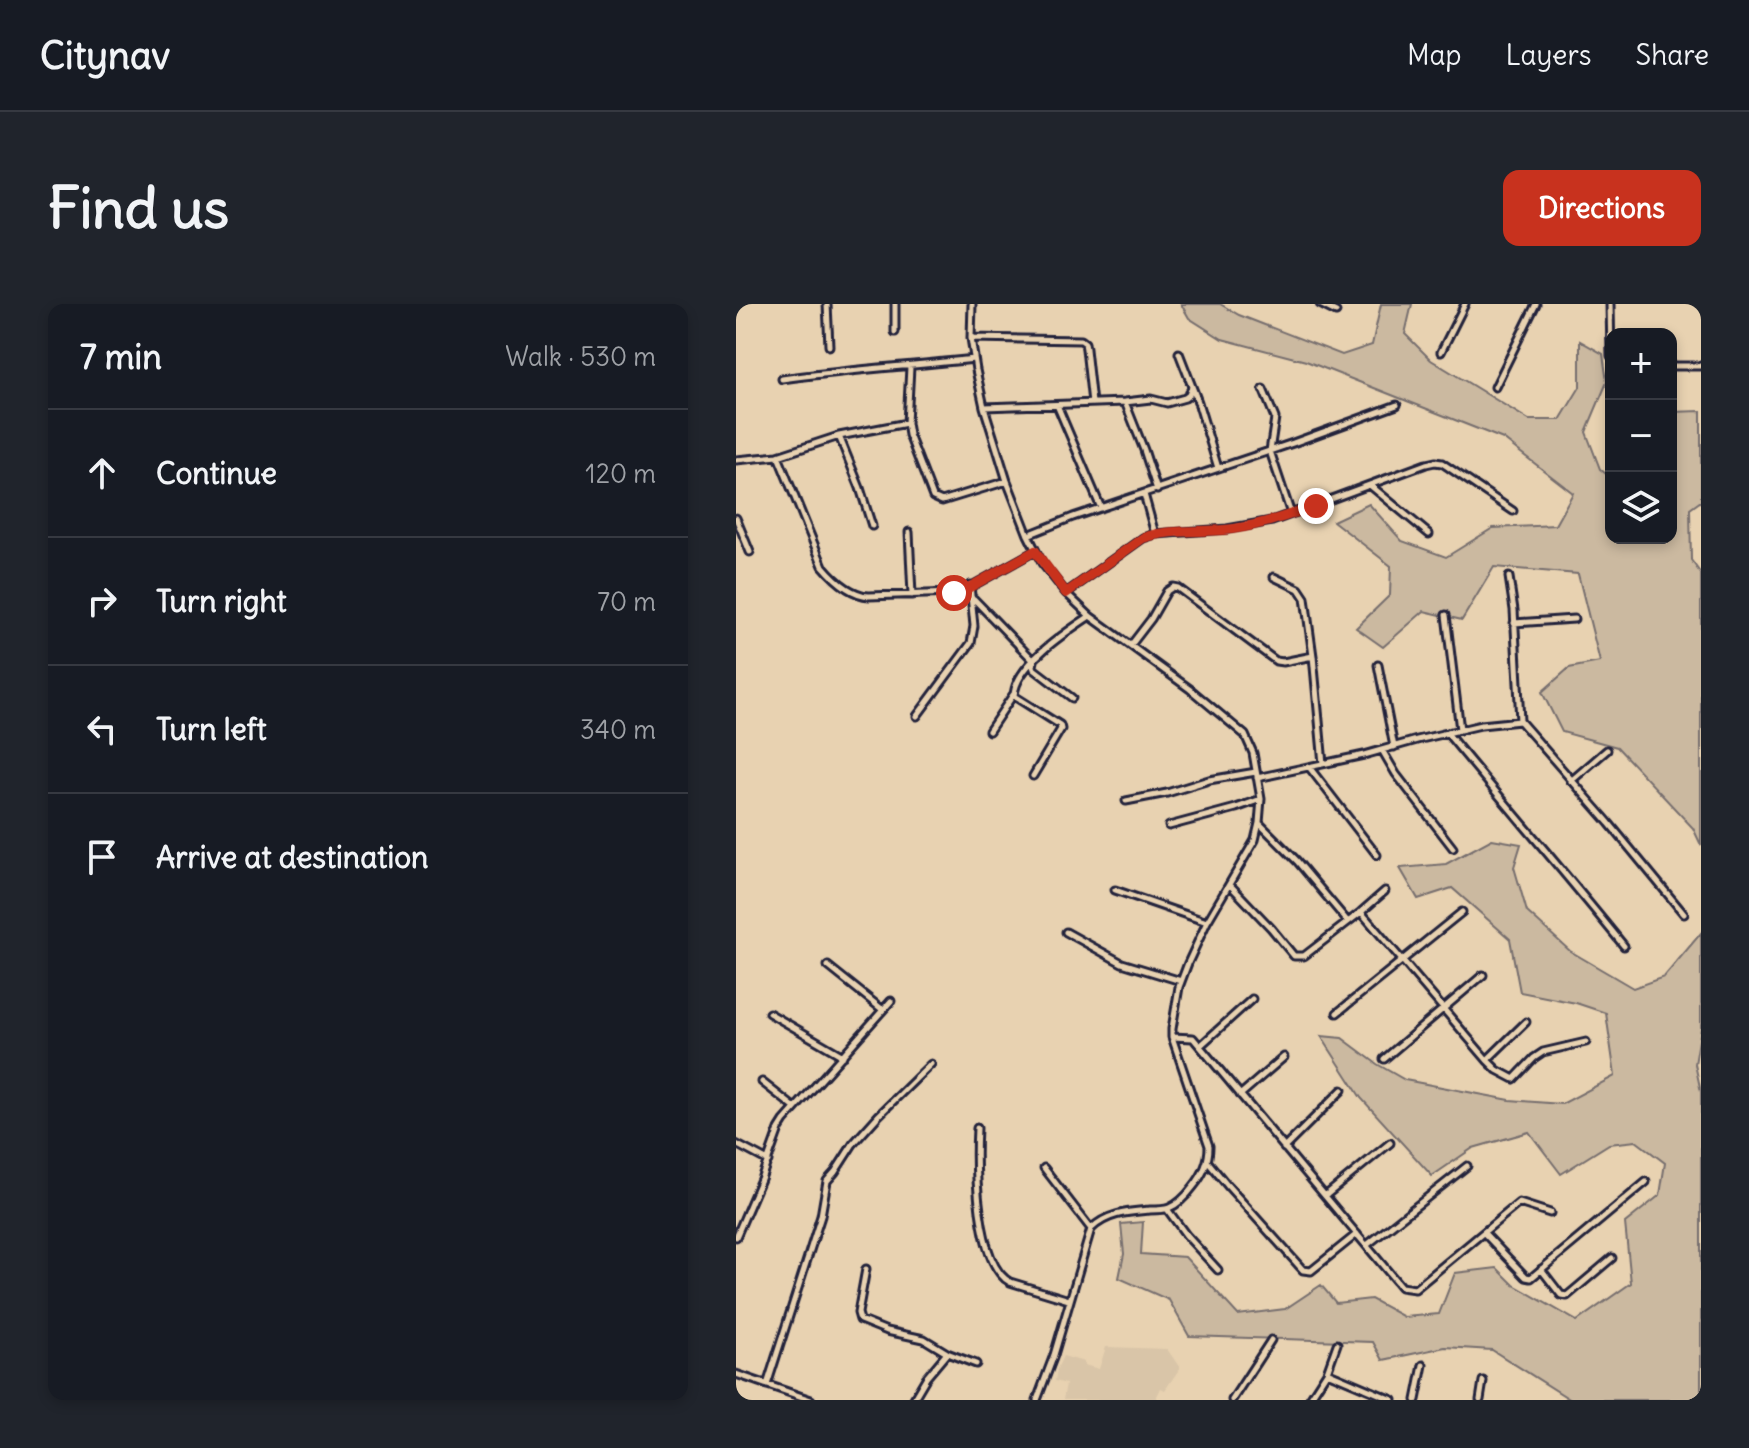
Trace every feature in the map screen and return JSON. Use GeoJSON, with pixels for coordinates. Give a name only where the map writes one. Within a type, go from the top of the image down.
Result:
{"type":"FeatureCollection","features":[{"type":"Feature","properties":{"kind":"street"},"geometry":{"type":"LineString","coordinates":[[827,304],[829,346]]}},
{"type":"Feature","properties":{"kind":"street"},"geometry":{"type":"LineString","coordinates":[[895,304],[895,332]]}},
{"type":"Feature","properties":{"kind":"street"},"geometry":{"type":"LineString","coordinates":[[972,304],[971,338],[984,407],[1007,481],[1035,551],[1066,593],[1090,616],[1190,689],[1245,735],[1253,753],[1261,799],[1255,840],[1207,922],[1181,981],[1172,1029],[1172,1037],[1206,1133],[1209,1146],[1207,1161],[1200,1179],[1167,1209],[1109,1216],[1091,1229],[1054,1355],[1037,1400]]}},
{"type":"Feature","properties":{"kind":"street"},"geometry":{"type":"LineString","coordinates":[[1320,304],[1336,312]]}},
{"type":"Feature","properties":{"kind":"street"},"geometry":{"type":"LineString","coordinates":[[1441,352],[1465,304]]}},
{"type":"Feature","properties":{"kind":"street"},"geometry":{"type":"LineString","coordinates":[[1495,387],[1536,304]]}},
{"type":"Feature","properties":{"kind":"street"},"geometry":{"type":"LineString","coordinates":[[1610,304],[1610,328]]}},
{"type":"Feature","properties":{"kind":"street"},"geometry":{"type":"LineString","coordinates":[[971,338],[1081,340],[1085,343],[1092,403]]}},
{"type":"Feature","properties":{"kind":"street"},"geometry":{"type":"LineString","coordinates":[[1179,353],[1218,468]]}},
{"type":"Feature","properties":{"kind":"street"},"geometry":{"type":"LineString","coordinates":[[782,379],[845,370],[910,367],[974,359]]}},
{"type":"Feature","properties":{"kind":"street"},"geometry":{"type":"LineString","coordinates":[[1677,366],[1701,366]]}},
{"type":"Feature","properties":{"kind":"street"},"geometry":{"type":"LineString","coordinates":[[910,367],[909,435],[933,497],[942,501],[1007,481]]}},
{"type":"Feature","properties":{"kind":"street"},"geometry":{"type":"LineString","coordinates":[[984,407],[1151,399],[1167,403],[1185,398],[1192,387]]}},
{"type":"Feature","properties":{"kind":"street"},"geometry":{"type":"LineString","coordinates":[[1263,389],[1275,418],[1270,451],[1291,514]]}},
{"type":"Feature","properties":{"kind":"street"},"geometry":{"type":"LineString","coordinates":[[1125,402],[1157,490]]}},
{"type":"Feature","properties":{"kind":"street"},"geometry":{"type":"LineString","coordinates":[[1057,405],[1101,508]]}},
{"type":"Feature","properties":{"kind":"street"},"geometry":{"type":"LineString","coordinates":[[1028,535],[1397,405]]}},
{"type":"Feature","properties":{"kind":"street"},"geometry":{"type":"LineString","coordinates":[[736,460],[778,456],[839,436],[907,423]]}},
{"type":"Feature","properties":{"kind":"street"},"geometry":{"type":"LineString","coordinates":[[839,436],[872,526]]}},
{"type":"Feature","properties":{"kind":"street"},"geometry":{"type":"LineString","coordinates":[[778,456],[823,566],[830,575],[862,596],[961,592],[1035,551]]}},
{"type":"Feature","properties":{"kind":"street"},"geometry":{"type":"LineString","coordinates":[[1066,593],[1143,538],[1272,521],[1435,462],[1442,463],[1513,511]]}},
{"type":"Feature","properties":{"kind":"street"},"geometry":{"type":"LineString","coordinates":[[1370,485],[1429,534]]}},
{"type":"Feature","properties":{"kind":"street"},"geometry":{"type":"LineString","coordinates":[[1144,494],[1155,534]]}},
{"type":"Feature","properties":{"kind":"street"},"geometry":{"type":"LineString","coordinates":[[736,518],[750,552]]}},
{"type":"Feature","properties":{"kind":"street"},"geometry":{"type":"LineString","coordinates":[[909,532],[912,595]]}},
{"type":"Feature","properties":{"kind":"street"},"geometry":{"type":"LineString","coordinates":[[1274,577],[1299,589],[1305,598],[1323,764]]}},
{"type":"Feature","properties":{"kind":"street"},"geometry":{"type":"LineString","coordinates":[[1509,577],[1520,721],[1684,914]]}},
{"type":"Feature","properties":{"kind":"street"},"geometry":{"type":"LineString","coordinates":[[917,716],[971,643],[974,626],[970,585]]}},
{"type":"Feature","properties":{"kind":"street"},"geometry":{"type":"LineString","coordinates":[[1131,645],[1167,591],[1173,587],[1276,661],[1313,656]]}},
{"type":"Feature","properties":{"kind":"street"},"geometry":{"type":"LineString","coordinates":[[973,598],[1034,661]]}},
{"type":"Feature","properties":{"kind":"street"},"geometry":{"type":"LineString","coordinates":[[1446,615],[1460,730]]}},
{"type":"Feature","properties":{"kind":"street"},"geometry":{"type":"LineString","coordinates":[[989,731],[1014,694],[1021,675],[1048,645],[1090,616]]}},
{"type":"Feature","properties":{"kind":"street"},"geometry":{"type":"LineString","coordinates":[[1514,623],[1574,619]]}},
{"type":"Feature","properties":{"kind":"street"},"geometry":{"type":"LineString","coordinates":[[1034,661],[1034,669],[1072,698]]}},
{"type":"Feature","properties":{"kind":"street"},"geometry":{"type":"LineString","coordinates":[[1378,665],[1394,747]]}},
{"type":"Feature","properties":{"kind":"street"},"geometry":{"type":"LineString","coordinates":[[1014,694],[1026,705],[1060,725],[1061,729],[1033,776]]}},
{"type":"Feature","properties":{"kind":"street"},"geometry":{"type":"LineString","coordinates":[[1126,801],[1209,780],[1309,767],[1481,725],[1520,721]]}},
{"type":"Feature","properties":{"kind":"street"},"geometry":{"type":"LineString","coordinates":[[1447,733],[1624,946]]}},
{"type":"Feature","properties":{"kind":"street"},"geometry":{"type":"LineString","coordinates":[[1382,750],[1396,774],[1453,848]]}},
{"type":"Feature","properties":{"kind":"street"},"geometry":{"type":"LineString","coordinates":[[1571,781],[1607,750]]}},
{"type":"Feature","properties":{"kind":"street"},"geometry":{"type":"LineString","coordinates":[[1309,767],[1377,855]]}},
{"type":"Feature","properties":{"kind":"street"},"geometry":{"type":"LineString","coordinates":[[1169,826],[1261,799]]}},
{"type":"Feature","properties":{"kind":"street"},"geometry":{"type":"LineString","coordinates":[[1259,823],[1297,861],[1348,922]]}},
{"type":"Feature","properties":{"kind":"street"},"geometry":{"type":"LineString","coordinates":[[1230,885],[1294,956],[1304,956],[1385,891]]}},
{"type":"Feature","properties":{"kind":"street"},"geometry":{"type":"LineString","coordinates":[[1115,890],[1207,922]]}},
{"type":"Feature","properties":{"kind":"street"},"geometry":{"type":"LineString","coordinates":[[1361,912],[1497,1070],[1514,1079],[1543,1052],[1586,1042]]}},
{"type":"Feature","properties":{"kind":"street"},"geometry":{"type":"LineString","coordinates":[[1337,1013],[1462,912]]}},
{"type":"Feature","properties":{"kind":"street"},"geometry":{"type":"LineString","coordinates":[[1066,932],[1122,963],[1181,981]]}},
{"type":"Feature","properties":{"kind":"street"},"geometry":{"type":"LineString","coordinates":[[828,966],[883,1010]]}},
{"type":"Feature","properties":{"kind":"street"},"geometry":{"type":"LineString","coordinates":[[1384,1059],[1483,975]]}},
{"type":"Feature","properties":{"kind":"street"},"geometry":{"type":"LineString","coordinates":[[1200,1046],[1252,999]]}},
{"type":"Feature","properties":{"kind":"street"},"geometry":{"type":"LineString","coordinates":[[737,1233],[779,1129],[891,1001]]}},
{"type":"Feature","properties":{"kind":"street"},"geometry":{"type":"LineString","coordinates":[[769,1013],[843,1056]]}},
{"type":"Feature","properties":{"kind":"street"},"geometry":{"type":"LineString","coordinates":[[1487,1060],[1526,1022]]}},
{"type":"Feature","properties":{"kind":"street"},"geometry":{"type":"LineString","coordinates":[[1172,1037],[1190,1037],[1200,1046],[1401,1287],[1415,1289],[1519,1203],[1550,1213]]}},
{"type":"Feature","properties":{"kind":"street"},"geometry":{"type":"LineString","coordinates":[[1240,1095],[1284,1057]]}},
{"type":"Feature","properties":{"kind":"street"},"geometry":{"type":"LineString","coordinates":[[767,1385],[821,1216],[827,1181],[853,1144],[931,1064]]}},
{"type":"Feature","properties":{"kind":"street"},"geometry":{"type":"LineString","coordinates":[[762,1082],[795,1108]]}},
{"type":"Feature","properties":{"kind":"street"},"geometry":{"type":"LineString","coordinates":[[1284,1148],[1342,1090]]}},
{"type":"Feature","properties":{"kind":"street"},"geometry":{"type":"LineString","coordinates":[[977,1128],[975,1164],[979,1213],[997,1267],[1006,1281],[1069,1300]]}},
{"type":"Feature","properties":{"kind":"street"},"geometry":{"type":"LineString","coordinates":[[1325,1196],[1390,1143]]}},
{"type":"Feature","properties":{"kind":"street"},"geometry":{"type":"LineString","coordinates":[[736,1144],[768,1161]]}},
{"type":"Feature","properties":{"kind":"street"},"geometry":{"type":"LineString","coordinates":[[1207,1161],[1303,1270],[1311,1271],[1357,1234]]}},
{"type":"Feature","properties":{"kind":"street"},"geometry":{"type":"LineString","coordinates":[[1367,1245],[1467,1166]]}},
{"type":"Feature","properties":{"kind":"street"},"geometry":{"type":"LineString","coordinates":[[1044,1168],[1091,1229]]}},
{"type":"Feature","properties":{"kind":"street"},"geometry":{"type":"LineString","coordinates":[[1484,1233],[1526,1277],[1531,1278],[1646,1182]]}},
{"type":"Feature","properties":{"kind":"street"},"geometry":{"type":"LineString","coordinates":[[1167,1209],[1218,1270]]}},
{"type":"Feature","properties":{"kind":"street"},"geometry":{"type":"LineString","coordinates":[[1541,1269],[1561,1295],[1567,1296],[1612,1258]]}},
{"type":"Feature","properties":{"kind":"street"},"geometry":{"type":"LineString","coordinates":[[866,1269],[858,1313],[860,1320],[887,1331],[924,1339],[947,1353],[976,1364]]}},
{"type":"Feature","properties":{"kind":"street"},"geometry":{"type":"LineString","coordinates":[[1232,1400],[1271,1340]]}},
{"type":"Feature","properties":{"kind":"street"},"geometry":{"type":"LineString","coordinates":[[1309,1400],[1327,1372],[1337,1344]]}},
{"type":"Feature","properties":{"kind":"street"},"geometry":{"type":"LineString","coordinates":[[913,1400],[947,1353]]}},
{"type":"Feature","properties":{"kind":"street"},"geometry":{"type":"LineString","coordinates":[[1416,1400],[1423,1365]]}},
{"type":"Feature","properties":{"kind":"street"},"geometry":{"type":"LineString","coordinates":[[1327,1372],[1393,1400]]}},
{"type":"Feature","properties":{"kind":"street"},"geometry":{"type":"LineString","coordinates":[[736,1375],[796,1398],[811,1400]]}},
{"type":"Feature","properties":{"kind":"street"},"geometry":{"type":"LineString","coordinates":[[1480,1400],[1483,1381]]}},
{"type":"Feature","properties":{"kind":"shaded area"},"geometry":{"type":"Polygon","coordinates":[[[1181,304],[1220,304],[1239,315],[1342,355],[1372,345],[1381,304],[1412,304],[1405,334],[1431,360],[1529,420],[1560,420],[1580,387],[1580,341],[1603,354],[1605,368],[1605,387],[1586,432],[1600,469],[1605,473],[1605,544],[1677,544],[1677,412],[1701,411],[1701,501],[1690,509],[1691,560],[1701,574],[1701,845],[1693,828],[1617,747],[1562,732],[1542,692],[1569,668],[1600,662],[1578,574],[1494,567],[1462,620],[1424,611],[1383,647],[1356,628],[1390,595],[1391,566],[1333,521],[1369,504],[1402,541],[1446,557],[1493,528],[1555,525],[1573,493],[1503,439],[1306,361],[1222,339],[1189,318],[1181,304]]]}},
{"type":"Feature","properties":{"kind":"shaded area"},"geometry":{"type":"Polygon","coordinates":[[[1492,839],[1521,844],[1514,867],[1527,912],[1570,951],[1633,988],[1664,977],[1701,933],[1701,1028],[1695,1064],[1701,1092],[1701,1400],[1571,1400],[1492,1350],[1445,1347],[1383,1360],[1373,1342],[1189,1336],[1169,1300],[1119,1278],[1124,1254],[1121,1224],[1143,1222],[1141,1254],[1185,1257],[1238,1315],[1285,1309],[1321,1285],[1336,1303],[1371,1299],[1404,1317],[1439,1314],[1455,1273],[1497,1268],[1514,1285],[1577,1321],[1631,1283],[1625,1223],[1660,1195],[1665,1163],[1636,1141],[1609,1144],[1561,1174],[1529,1132],[1473,1148],[1432,1176],[1361,1098],[1321,1036],[1342,1038],[1405,1080],[1510,1100],[1562,1104],[1615,1076],[1606,1013],[1576,1003],[1520,992],[1510,939],[1452,888],[1418,899],[1400,868],[1446,864],[1492,839]]]}},
{"type":"Feature","properties":{"kind":"shaded area"},"geometry":{"type":"Polygon","coordinates":[[[1106,1347],[1167,1349],[1180,1368],[1165,1390],[1161,1388],[1155,1400],[1063,1400],[1066,1384],[1055,1381],[1063,1356],[1099,1369],[1106,1347]]]}},
{"type":"Feature","properties":{"kind":"route"},"geometry":{"type":"LineString","coordinates":[[954,593],[1035,551],[1066,593],[1143,538],[1272,521],[1316,506]]}}]}
